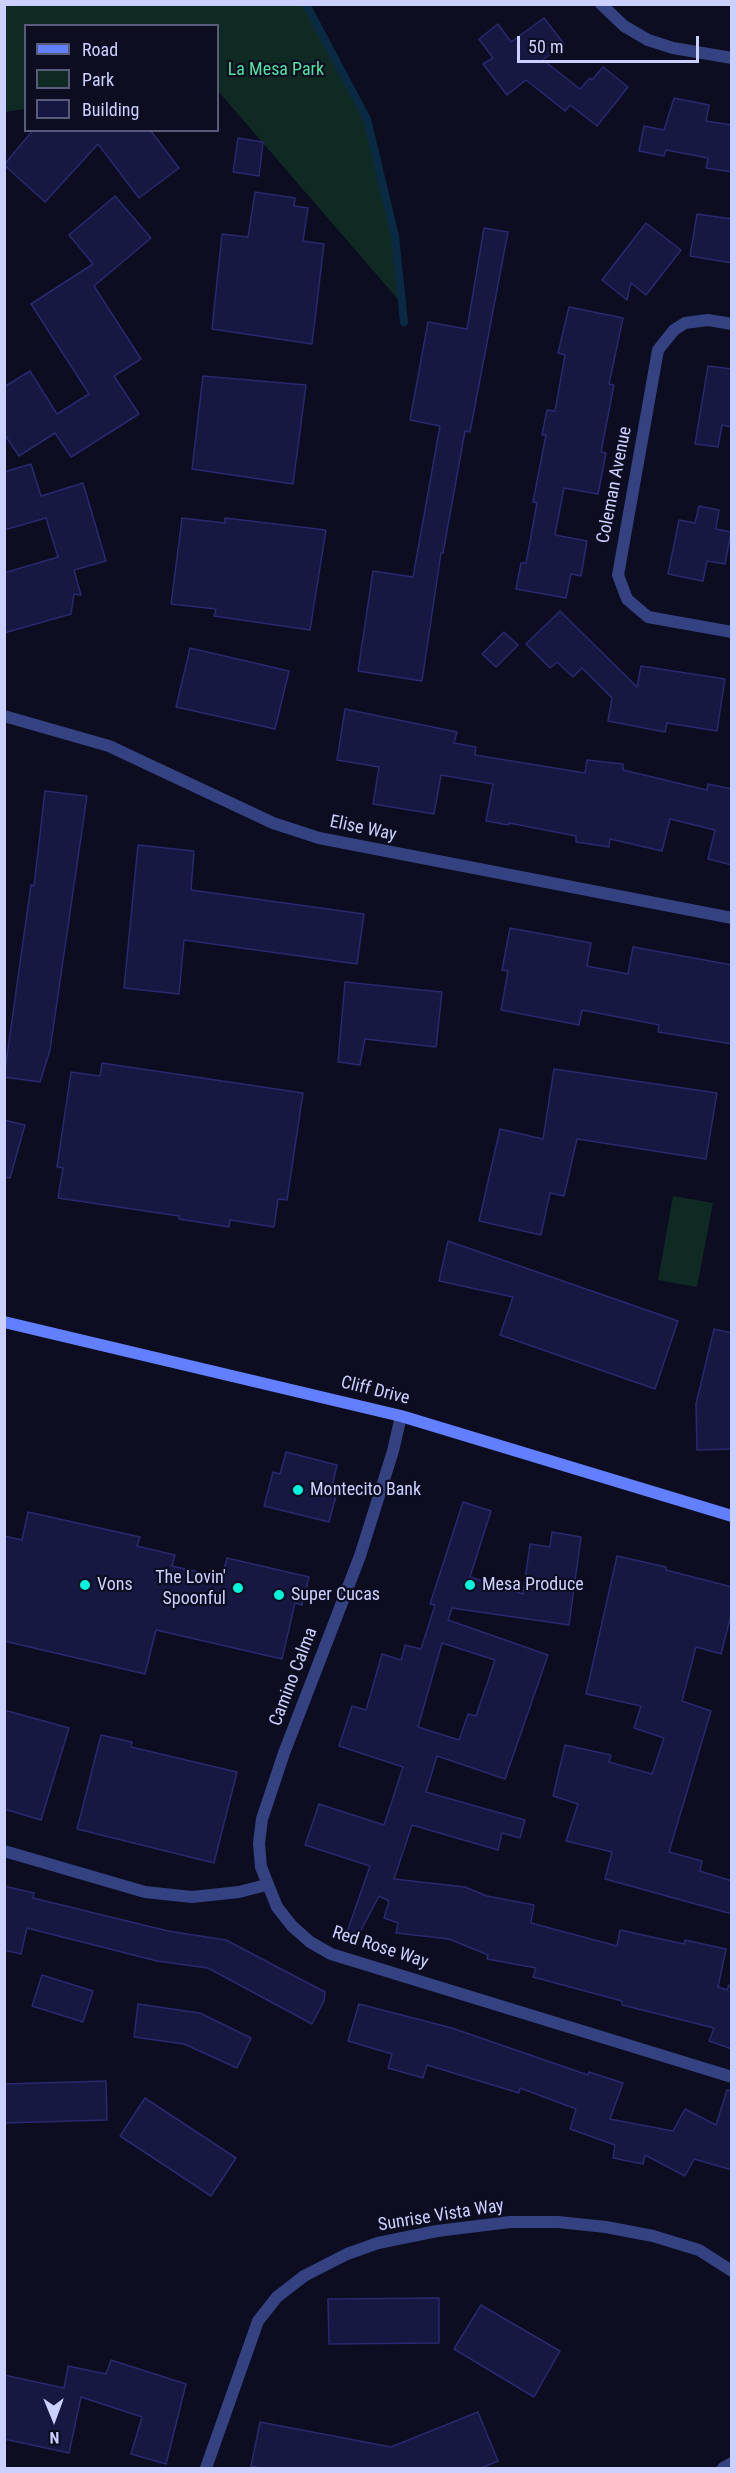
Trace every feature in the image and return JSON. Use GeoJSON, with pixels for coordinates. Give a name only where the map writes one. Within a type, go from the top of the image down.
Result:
{"type":"FeatureCollection","features":[{"type":"Feature","properties":{"kind":"main road","name":"Cliff Drive"},"geometry":{"type":"LineString","coordinates":[[4,1322],[401,1416],[732,1516]]}},
{"type":"Feature","properties":{"kind":"street"},"geometry":{"type":"LineString","coordinates":[[601,4],[624,26],[648,39],[674,48],[732,58]]}},
{"type":"Feature","properties":{"kind":"street","name":"Coleman Avenue"},"geometry":{"type":"LineString","coordinates":[[732,324],[708,320],[685,323],[665,339],[658,350],[618,575],[627,599],[648,617],[732,632]]}},
{"type":"Feature","properties":{"kind":"street","name":"Elise Way"},"geometry":{"type":"LineString","coordinates":[[4,716],[109,746],[273,823],[319,838],[732,918]]}},
{"type":"Feature","properties":{"kind":"street","name":"Camino Calma"},"geometry":{"type":"LineString","coordinates":[[266,1885],[259,1843],[262,1819],[284,1753],[360,1556],[393,1451],[401,1416]]}},
{"type":"Feature","properties":{"kind":"street"},"geometry":{"type":"LineString","coordinates":[[4,1851],[145,1892],[192,1897],[239,1892],[266,1885]]}},
{"type":"Feature","properties":{"kind":"street","name":"Red Rose Way"},"geometry":{"type":"LineString","coordinates":[[266,1885],[276,1907],[292,1926],[310,1942],[331,1954],[732,2077]]}},
{"type":"Feature","properties":{"kind":"street","name":"Sunrise Vista Way"},"geometry":{"type":"LineString","coordinates":[[206,2469],[258,2321],[277,2297],[304,2276],[347,2254],[378,2243],[437,2231],[510,2222],[558,2222],[606,2227],[653,2236],[699,2250],[732,2271]]}},
{"type":"Feature","properties":{"kind":"street"},"geometry":{"type":"LineString","coordinates":[[723,2469],[732,2463]]}},
{"type":"Feature","properties":{"kind":"green space","name":"La Mesa Park"},"geometry":{"type":"Polygon","coordinates":[[[4,5],[306,5],[367,119],[395,236],[402,304],[219,92],[219,24],[24,24],[24,109],[5,112],[4,5]]]}},
{"type":"Feature","properties":{"kind":"green space"},"geometry":{"type":"Polygon","coordinates":[[[673,1196],[713,1203],[697,1287],[658,1280],[673,1196]]]}},
{"type":"Feature","properties":{"kind":"building"},"geometry":{"type":"Polygon","coordinates":[[[544,18],[564,44],[543,60],[580,89],[603,67],[628,87],[597,126],[570,105],[565,111],[526,80],[507,95],[483,64],[493,58],[479,39],[498,24],[511,42],[544,18]]]}},
{"type":"Feature","properties":{"kind":"building"},"geometry":{"type":"Polygon","coordinates":[[[674,98],[709,105],[706,121],[732,125],[732,172],[706,168],[708,158],[666,150],[664,156],[639,151],[644,126],[664,130],[674,98]]]}},
{"type":"Feature","properties":{"kind":"building"},"geometry":{"type":"Polygon","coordinates":[[[31,132],[152,132],[179,168],[139,198],[98,144],[45,202],[4,165],[31,132]]]}},
{"type":"Feature","properties":{"kind":"building"},"geometry":{"type":"Polygon","coordinates":[[[238,138],[263,142],[259,176],[233,172],[238,138]]]}},
{"type":"Feature","properties":{"kind":"building"},"geometry":{"type":"Polygon","coordinates":[[[255,192],[295,198],[294,206],[308,208],[303,241],[324,244],[312,344],[212,329],[222,234],[248,237],[255,192]]]}},
{"type":"Feature","properties":{"kind":"building"},"geometry":{"type":"Polygon","coordinates":[[[115,196],[151,238],[94,286],[141,359],[114,376],[139,414],[71,457],[55,433],[19,456],[4,434],[4,387],[30,371],[57,414],[89,394],[31,304],[93,264],[69,235],[115,196]]]}},
{"type":"Feature","properties":{"kind":"building"},"geometry":{"type":"Polygon","coordinates":[[[697,214],[732,219],[732,263],[690,256],[697,214]]]}},
{"type":"Feature","properties":{"kind":"building"},"geometry":{"type":"Polygon","coordinates":[[[646,223],[681,250],[646,295],[631,283],[627,300],[602,280],[646,223]]]}},
{"type":"Feature","properties":{"kind":"building"},"geometry":{"type":"Polygon","coordinates":[[[484,228],[508,232],[470,432],[465,431],[443,553],[441,553],[422,681],[358,671],[373,571],[413,577],[440,426],[410,420],[428,322],[467,329],[484,228]]]}},
{"type":"Feature","properties":{"kind":"building"},"geometry":{"type":"Polygon","coordinates":[[[569,307],[623,318],[609,384],[614,385],[601,452],[606,453],[598,494],[564,488],[555,535],[587,541],[581,576],[571,574],[566,598],[516,589],[521,563],[526,563],[537,503],[533,502],[546,435],[542,435],[547,410],[555,411],[565,355],[558,353],[569,307]]]}},
{"type":"Feature","properties":{"kind":"building"},"geometry":{"type":"Polygon","coordinates":[[[708,366],[732,369],[732,427],[722,425],[718,447],[695,444],[708,366]]]}},
{"type":"Feature","properties":{"kind":"building"},"geometry":{"type":"Polygon","coordinates":[[[203,376],[306,385],[293,484],[192,469],[203,376]]]}},
{"type":"Feature","properties":{"kind":"building"},"geometry":{"type":"Polygon","coordinates":[[[31,464],[41,496],[83,483],[106,561],[74,570],[81,595],[74,594],[71,614],[4,633],[4,573],[58,557],[46,518],[4,530],[4,472],[31,464]]]}},
{"type":"Feature","properties":{"kind":"building"},"geometry":{"type":"Polygon","coordinates":[[[699,506],[719,510],[716,529],[731,532],[725,564],[707,561],[703,581],[668,574],[679,520],[695,523],[699,506]]]}},
{"type":"Feature","properties":{"kind":"building"},"geometry":{"type":"Polygon","coordinates":[[[182,518],[225,523],[225,518],[326,530],[310,630],[214,616],[216,609],[171,604],[182,518]]]}},
{"type":"Feature","properties":{"kind":"building"},"geometry":{"type":"Polygon","coordinates":[[[560,611],[637,687],[641,666],[725,679],[717,731],[667,723],[665,732],[608,721],[612,698],[582,668],[573,677],[557,662],[550,668],[526,644],[560,611]]]}},
{"type":"Feature","properties":{"kind":"building"},"geometry":{"type":"Polygon","coordinates":[[[504,632],[518,645],[496,667],[482,654],[504,632]]]}},
{"type":"Feature","properties":{"kind":"building"},"geometry":{"type":"Polygon","coordinates":[[[190,648],[289,671],[275,729],[176,707],[190,648]]]}},
{"type":"Feature","properties":{"kind":"building"},"geometry":{"type":"Polygon","coordinates":[[[345,709],[457,732],[454,743],[476,747],[475,755],[585,773],[587,760],[623,764],[623,770],[707,790],[708,784],[732,789],[732,865],[708,859],[715,830],[670,819],[662,851],[610,839],[609,847],[576,842],[576,836],[509,823],[509,825],[486,821],[493,784],[441,775],[434,814],[373,804],[379,767],[337,760],[345,709]]]}},
{"type":"Feature","properties":{"kind":"building"},"geometry":{"type":"Polygon","coordinates":[[[45,791],[87,796],[50,1050],[40,1082],[4,1077],[31,885],[34,886],[45,791]]]}},
{"type":"Feature","properties":{"kind":"building"},"geometry":{"type":"Polygon","coordinates":[[[138,845],[194,851],[191,890],[364,914],[357,964],[184,940],[179,994],[124,988],[138,845]]]}},
{"type":"Feature","properties":{"kind":"building"},"geometry":{"type":"Polygon","coordinates":[[[510,928],[591,943],[587,966],[628,974],[633,947],[732,965],[732,1044],[658,1032],[659,1025],[582,1010],[579,1025],[501,1010],[508,971],[502,970],[510,928]]]}},
{"type":"Feature","properties":{"kind":"building"},"geometry":{"type":"Polygon","coordinates":[[[345,982],[442,992],[436,1047],[365,1039],[360,1065],[338,1062],[345,982]]]}},
{"type":"Feature","properties":{"kind":"building"},"geometry":{"type":"Polygon","coordinates":[[[102,1063],[303,1093],[287,1200],[278,1199],[274,1227],[230,1220],[229,1227],[179,1219],[179,1216],[58,1198],[63,1168],[57,1167],[71,1072],[100,1076],[102,1063]]]}},
{"type":"Feature","properties":{"kind":"building"},"geometry":{"type":"Polygon","coordinates":[[[554,1069],[717,1093],[706,1159],[577,1139],[564,1196],[550,1193],[541,1235],[479,1221],[500,1129],[543,1139],[554,1069]]]}},
{"type":"Feature","properties":{"kind":"building"},"geometry":{"type":"Polygon","coordinates":[[[4,1120],[25,1125],[10,1178],[4,1177],[4,1120]]]}},
{"type":"Feature","properties":{"kind":"building"},"geometry":{"type":"Polygon","coordinates":[[[448,1241],[678,1321],[655,1389],[500,1335],[513,1297],[439,1281],[448,1241]]]}},
{"type":"Feature","properties":{"kind":"building"},"geometry":{"type":"Polygon","coordinates":[[[714,1329],[732,1333],[732,1449],[697,1450],[696,1404],[714,1329]]]}},
{"type":"Feature","properties":{"kind":"building"},"geometry":{"type":"Polygon","coordinates":[[[286,1452],[337,1465],[332,1487],[338,1489],[329,1522],[264,1506],[273,1472],[280,1474],[286,1452]]]}},
{"type":"Feature","properties":{"kind":"building"},"geometry":{"type":"Polygon","coordinates":[[[463,1502],[491,1511],[470,1577],[523,1594],[530,1544],[550,1547],[552,1532],[581,1537],[569,1625],[452,1608],[448,1620],[548,1655],[505,1779],[437,1756],[426,1792],[525,1820],[520,1838],[502,1833],[498,1850],[412,1825],[394,1879],[465,1887],[487,1896],[534,1905],[531,1923],[617,1946],[620,1930],[684,1944],[685,1940],[726,1949],[718,1987],[727,1990],[729,1985],[732,1985],[732,2049],[709,2041],[714,2028],[622,2005],[622,2001],[533,1977],[536,1968],[487,1959],[488,1955],[449,1939],[396,1933],[398,1923],[384,1918],[389,1901],[379,1896],[358,1936],[347,1932],[370,1866],[305,1845],[319,1804],[384,1825],[403,1767],[339,1746],[352,1706],[366,1710],[382,1654],[401,1660],[405,1645],[421,1649],[435,1605],[430,1604],[463,1502]],[[442,1643],[418,1727],[459,1740],[468,1714],[476,1716],[495,1660],[442,1643]]]}},
{"type":"Feature","properties":{"kind":"building"},"geometry":{"type":"Polygon","coordinates":[[[28,1512],[140,1537],[137,1546],[175,1555],[172,1566],[222,1577],[227,1558],[309,1577],[302,1605],[295,1603],[282,1659],[156,1630],[145,1674],[4,1641],[4,1536],[22,1540],[28,1512]]]}},
{"type":"Feature","properties":{"kind":"building"},"geometry":{"type":"Polygon","coordinates":[[[617,1556],[666,1567],[666,1570],[732,1587],[732,1611],[721,1654],[696,1647],[682,1701],[711,1711],[669,1852],[702,1861],[700,1871],[732,1881],[732,1914],[605,1879],[612,1852],[566,1841],[578,1804],[553,1796],[565,1745],[611,1755],[609,1762],[652,1774],[664,1738],[634,1728],[641,1706],[586,1694],[617,1556]]]}},
{"type":"Feature","properties":{"kind":"building"},"geometry":{"type":"Polygon","coordinates":[[[4,1710],[69,1728],[41,1820],[4,1809],[4,1710]]]}},
{"type":"Feature","properties":{"kind":"building"},"geometry":{"type":"Polygon","coordinates":[[[101,1735],[132,1742],[131,1747],[237,1772],[214,1863],[77,1829],[101,1735]]]}},
{"type":"Feature","properties":{"kind":"building"},"geometry":{"type":"Polygon","coordinates":[[[4,1886],[34,1893],[33,1898],[168,1931],[226,1940],[325,1992],[324,2001],[312,2024],[208,1968],[157,1961],[27,1928],[21,1954],[4,1950],[4,1886]]]}},
{"type":"Feature","properties":{"kind":"building"},"geometry":{"type":"Polygon","coordinates":[[[42,1975],[93,1991],[83,2022],[32,2006],[42,1975]]]}},
{"type":"Feature","properties":{"kind":"building"},"geometry":{"type":"Polygon","coordinates":[[[138,2004],[200,2013],[251,2038],[237,2068],[184,2044],[134,2037],[138,2004]]]}},
{"type":"Feature","properties":{"kind":"building"},"geometry":{"type":"Polygon","coordinates":[[[359,2004],[452,2028],[588,2075],[589,2072],[623,2083],[610,2119],[673,2131],[685,2109],[716,2125],[727,2090],[732,2091],[732,2170],[694,2159],[685,2176],[645,2155],[643,2164],[613,2158],[615,2145],[570,2129],[576,2109],[520,2088],[519,2093],[427,2065],[423,2078],[388,2068],[392,2054],[348,2041],[359,2004]]]}},
{"type":"Feature","properties":{"kind":"building"},"geometry":{"type":"Polygon","coordinates":[[[106,2081],[107,2120],[4,2123],[4,2084],[106,2081]]]}},
{"type":"Feature","properties":{"kind":"building"},"geometry":{"type":"Polygon","coordinates":[[[145,2098],[236,2158],[211,2196],[120,2136],[145,2098]]]}},
{"type":"Feature","properties":{"kind":"building"},"geometry":{"type":"Polygon","coordinates":[[[439,2298],[439,2343],[329,2344],[328,2299],[439,2298]]]}},
{"type":"Feature","properties":{"kind":"building"},"geometry":{"type":"Polygon","coordinates":[[[481,2305],[560,2351],[534,2397],[454,2349],[481,2305]]]}},
{"type":"Feature","properties":{"kind":"building"},"geometry":{"type":"Polygon","coordinates":[[[111,2360],[186,2384],[166,2464],[131,2454],[142,2417],[81,2397],[69,2453],[4,2439],[4,2375],[64,2388],[68,2366],[106,2374],[111,2360]]]}},
{"type":"Feature","properties":{"kind":"building"},"geometry":{"type":"Polygon","coordinates":[[[478,2412],[498,2461],[479,2469],[265,2469],[251,2466],[260,2422],[391,2447],[478,2412]]]}},
{"type":"Feature","properties":{"kind":"waterway"},"geometry":{"type":"LineString","coordinates":[[306,4],[367,119],[395,236],[404,322]]}},
{"type":"Feature","properties":{"kind":"place","name":"Montecito Bank"},"geometry":{"type":"Point","coordinates":[298,1490]}},
{"type":"Feature","properties":{"kind":"place","name":"Vons"},"geometry":{"type":"Point","coordinates":[85,1585]}},
{"type":"Feature","properties":{"kind":"place","name":"Mesa Produce"},"geometry":{"type":"Point","coordinates":[470,1585]}},
{"type":"Feature","properties":{"kind":"place","name":"The Lovin' Spoonful"},"geometry":{"type":"Point","coordinates":[238,1588]}},
{"type":"Feature","properties":{"kind":"place","name":"Super Cucas"},"geometry":{"type":"Point","coordinates":[279,1595]}}]}
